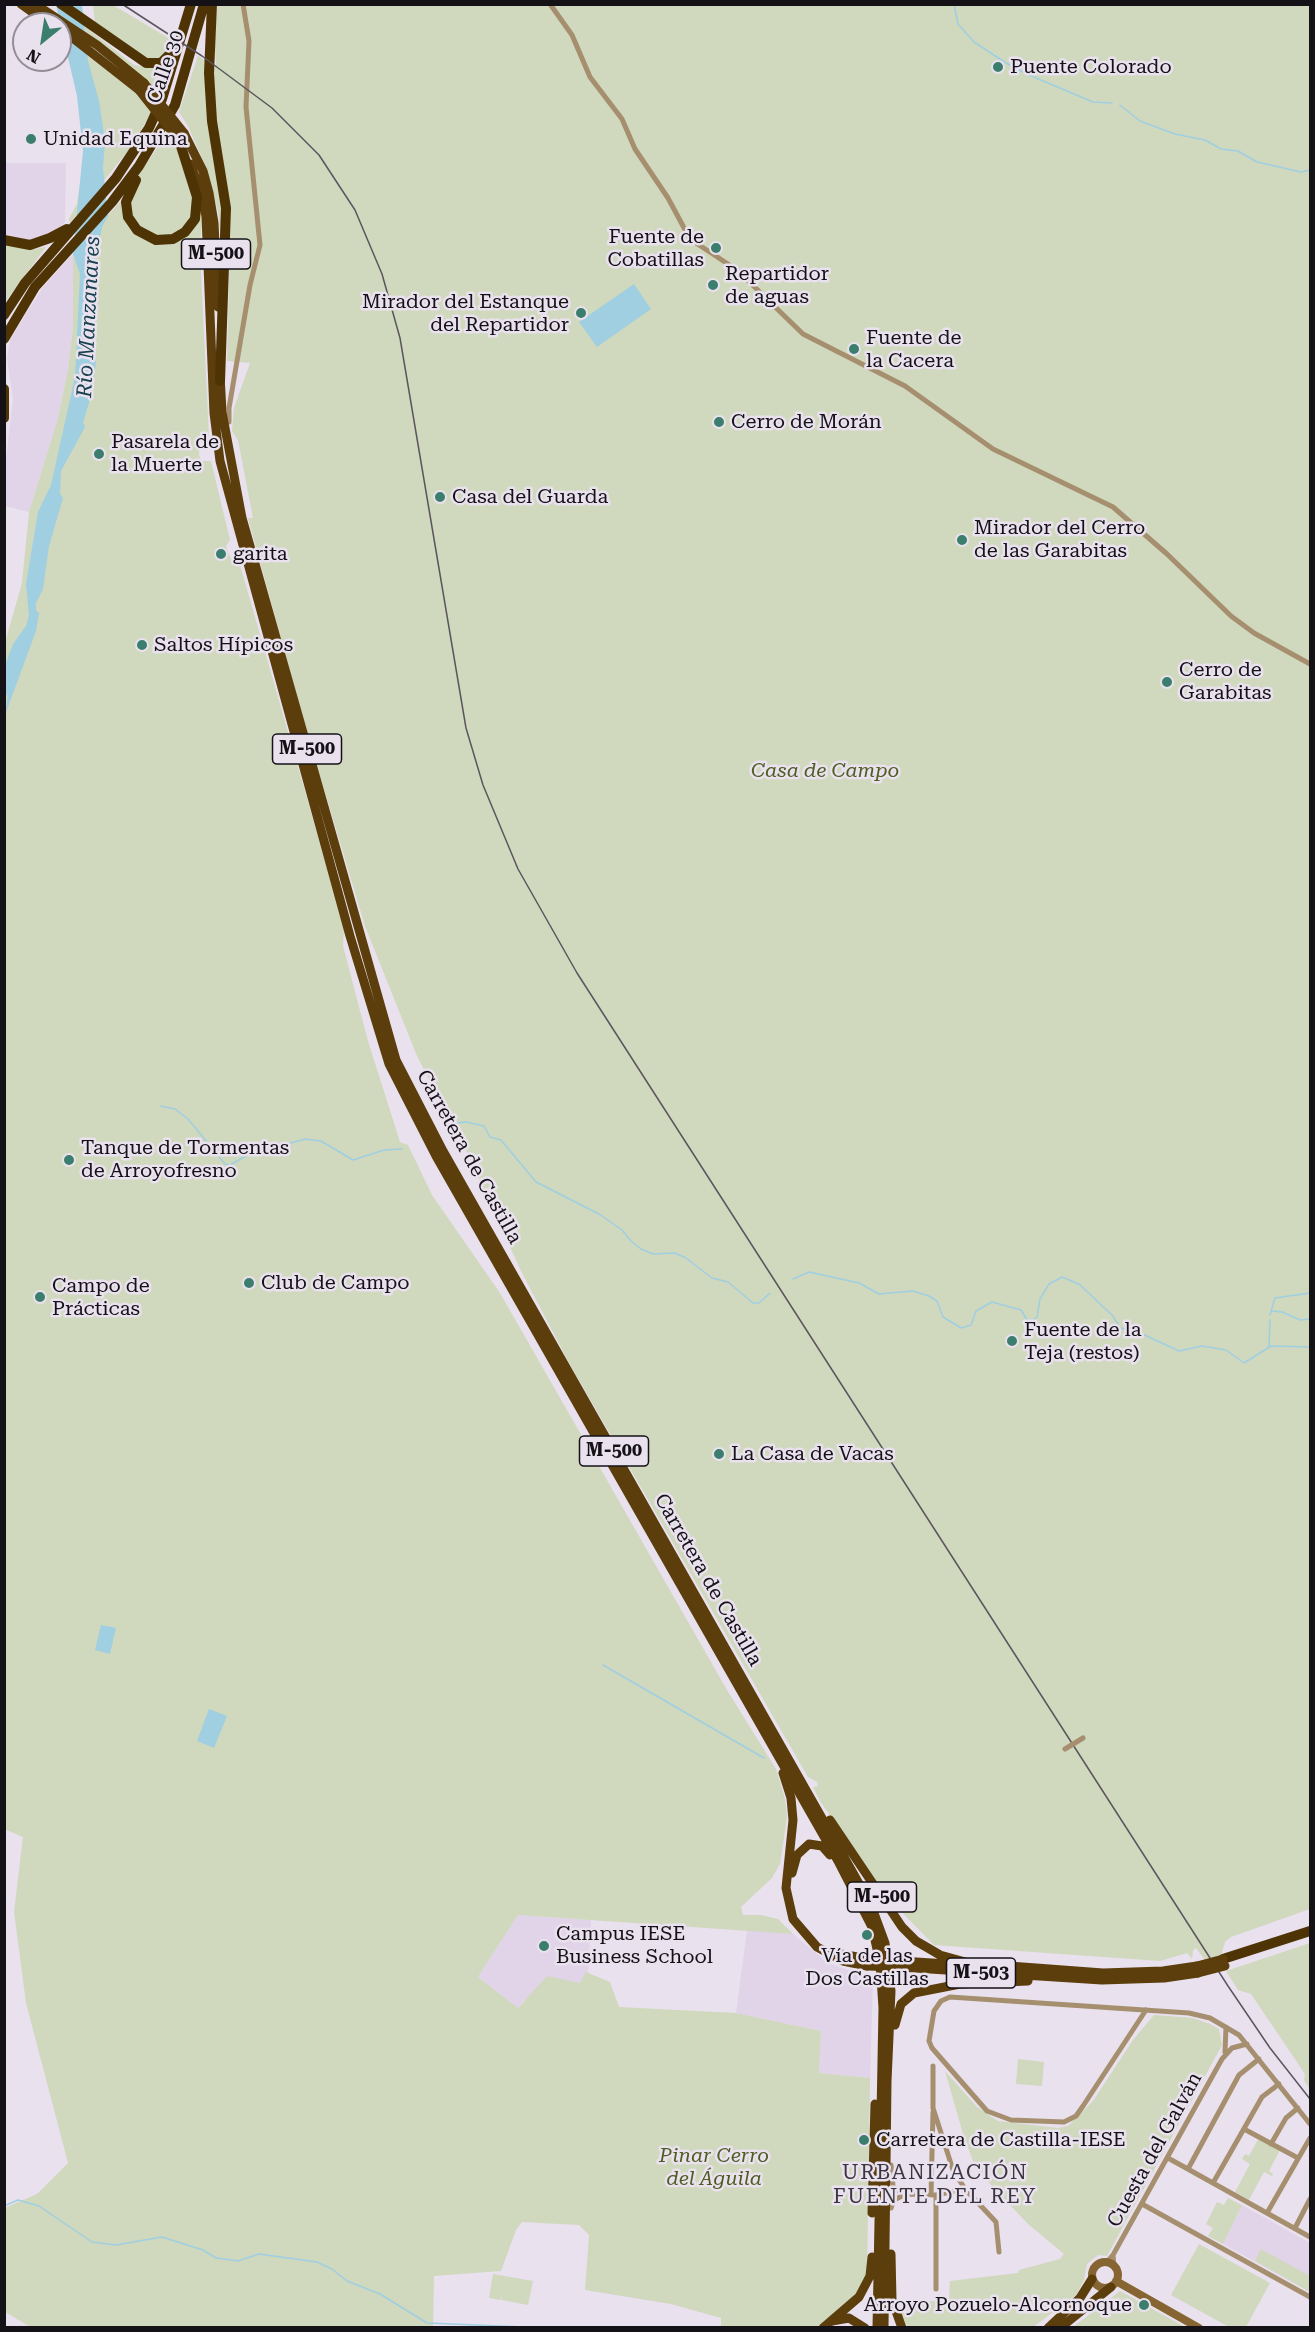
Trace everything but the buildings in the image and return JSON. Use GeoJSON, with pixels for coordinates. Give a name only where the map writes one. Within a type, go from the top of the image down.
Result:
{"type":"FeatureCollection","features":[{"type":"Feature","properties":{"kind":"highway","name":"M-500"},"geometry":{"type":"LineString","coordinates":[[15,4],[32,7]]}},
{"type":"Feature","properties":{"kind":"highway","name":"M-500"},"geometry":{"type":"LineString","coordinates":[[21,4],[32,7]]}},
{"type":"Feature","properties":{"kind":"highway"},"geometry":{"type":"LineString","coordinates":[[61,4],[137,58],[151,64],[165,61],[179,45]]}},
{"type":"Feature","properties":{"kind":"highway","name":"Calle 30"},"geometry":{"type":"LineString","coordinates":[[4,315],[25,283],[116,178],[149,128],[162,99],[190,4]]}},
{"type":"Feature","properties":{"kind":"highway","name":"Calle 30"},"geometry":{"type":"LineString","coordinates":[[4,339],[35,287],[112,202],[139,166],[175,105],[204,4]]}},
{"type":"Feature","properties":{"kind":"highway"},"geometry":{"type":"LineString","coordinates":[[212,4],[209,73],[212,121],[226,208],[220,381]]}},
{"type":"Feature","properties":{"kind":"highway","name":"Carretera de Castilla"},"geometry":{"type":"LineString","coordinates":[[72,29],[142,86],[203,171],[212,209],[220,381],[231,466],[248,540],[384,1024],[416,1111]]}},
{"type":"Feature","properties":{"kind":"highway","name":"Carretera de Castilla"},"geometry":{"type":"LineString","coordinates":[[72,37],[96,50]]}},
{"type":"Feature","properties":{"kind":"highway"},"geometry":{"type":"LineString","coordinates":[[175,105],[159,140],[127,195],[127,209],[132,224],[149,238],[166,240],[180,236],[195,219],[197,197],[180,138]]}},
{"type":"Feature","properties":{"kind":"highway","name":"Carretera de Castilla"},"geometry":{"type":"LineString","coordinates":[[180,138],[196,174],[206,216],[214,413],[220,461],[375,1024],[389,1064],[864,1911],[880,1962],[882,2036],[877,2328]]}},
{"type":"Feature","properties":{"kind":"highway"},"geometry":{"type":"LineString","coordinates":[[4,240],[19,244],[40,243],[75,224]]}},
{"type":"Feature","properties":{"kind":"highway"},"geometry":{"type":"LineString","coordinates":[[4,389],[4,418]]}},
{"type":"Feature","properties":{"kind":"highway","name":"Carretera de Castilla"},"geometry":{"type":"LineString","coordinates":[[439,1153],[871,1905],[885,1943],[891,1991],[884,2328]]}},
{"type":"Feature","properties":{"kind":"highway","name":"M-503"},"geometry":{"type":"LineString","coordinates":[[751,1709],[782,1772],[791,1798],[793,1820],[786,1888],[793,1919],[817,1947],[843,1961],[1063,1978],[1133,1980],[1224,1963],[1311,1938]]}},
{"type":"Feature","properties":{"kind":"highway","name":"M-500"},"geometry":{"type":"LineString","coordinates":[[784,1750],[892,1912],[916,1941],[955,1960],[1031,1969]]}},
{"type":"Feature","properties":{"kind":"highway","name":"M-500"},"geometry":{"type":"LineString","coordinates":[[864,1911],[822,1845],[809,1844],[802,1848],[793,1865],[791,1887],[794,1908],[802,1926],[808,1934],[831,1951],[867,1962]]}},
{"type":"Feature","properties":{"kind":"highway","name":"M-503"},"geometry":{"type":"LineString","coordinates":[[1224,1963],[1311,1931]]}},
{"type":"Feature","properties":{"kind":"highway","name":"M-503"},"geometry":{"type":"LineString","coordinates":[[899,1964],[1132,1973],[1198,1969]]}},
{"type":"Feature","properties":{"kind":"highway"},"geometry":{"type":"LineString","coordinates":[[888,2105],[895,2023],[901,2004],[906,1999],[922,1990],[948,1985],[1063,1978]]}},
{"type":"Feature","properties":{"kind":"highway","name":"M-500"},"geometry":{"type":"LineString","coordinates":[[825,2325],[859,2297],[870,2276],[872,2130],[882,2036]]}},
{"type":"Feature","properties":{"kind":"highway","name":"M-500"},"geometry":{"type":"LineString","coordinates":[[887,2136],[891,2165],[892,2300],[902,2328]]}},
{"type":"Feature","properties":{"kind":"highway","name":"M-500"},"geometry":{"type":"LineString","coordinates":[[889,2328],[891,2245]]}},
{"type":"Feature","properties":{"kind":"highway"},"geometry":{"type":"LineString","coordinates":[[1048,2328],[1080,2298],[1092,2278]]}},
{"type":"Feature","properties":{"kind":"highway"},"geometry":{"type":"LineString","coordinates":[[1060,2328],[1114,2284]]}},
{"type":"Feature","properties":{"kind":"highway","name":"M-500"},"geometry":{"type":"LineString","coordinates":[[825,2325],[838,2318],[849,2318],[865,2328]]}},
{"type":"Feature","properties":{"kind":"main road"},"geometry":{"type":"LineString","coordinates":[[1114,2284],[1118,2273],[1112,2261],[1094,2267],[1092,2278],[1099,2287],[1114,2284],[1199,2328]]}},
{"type":"Feature","properties":{"kind":"street"},"geometry":{"type":"LineString","coordinates":[[230,422],[229,408],[250,285],[260,244],[246,107],[249,41],[243,4]]}},
{"type":"Feature","properties":{"kind":"street"},"geometry":{"type":"LineString","coordinates":[[550,4],[572,35],[590,77],[622,119],[635,149],[668,198],[690,238],[737,270],[803,334],[905,386],[993,449],[1113,507],[1159,546],[1231,616],[1254,633],[1311,664]]}},
{"type":"Feature","properties":{"kind":"street"},"geometry":{"type":"LineString","coordinates":[[1065,1749],[1084,1737]]}},
{"type":"Feature","properties":{"kind":"street"},"geometry":{"type":"LineString","coordinates":[[1146,2010],[1076,2116],[1064,2122],[1011,2120],[987,2111],[932,2048],[930,2041],[934,2011],[941,2001],[950,1997],[1146,2010],[1189,2013],[1210,2018],[1226,2027],[1247,2044],[1311,2124]]}},
{"type":"Feature","properties":{"kind":"street","name":"Cuesta del Galván"},"geometry":{"type":"LineString","coordinates":[[1112,2261],[1222,2059],[1227,2045],[1226,2027]]}},
{"type":"Feature","properties":{"kind":"street","name":"Cuesta del Galván"},"geometry":{"type":"LineString","coordinates":[[1222,2059],[1230,2050],[1247,2044]]}},
{"type":"Feature","properties":{"kind":"street"},"geometry":{"type":"LineString","coordinates":[[1188,2169],[1239,2075],[1259,2059]]}},
{"type":"Feature","properties":{"kind":"street"},"geometry":{"type":"LineString","coordinates":[[933,2066],[936,2289]]}},
{"type":"Feature","properties":{"kind":"street"},"geometry":{"type":"LineString","coordinates":[[1213,2183],[1262,2097],[1279,2084]]}},
{"type":"Feature","properties":{"kind":"street"},"geometry":{"type":"LineString","coordinates":[[933,2108],[953,2170],[965,2189],[996,2222],[999,2252]]}},
{"type":"Feature","properties":{"kind":"street"},"geometry":{"type":"LineString","coordinates":[[1271,2144],[1286,2118],[1298,2108]]}},
{"type":"Feature","properties":{"kind":"street"},"geometry":{"type":"LineString","coordinates":[[1244,2129],[1298,2158]]}},
{"type":"Feature","properties":{"kind":"street"},"geometry":{"type":"LineString","coordinates":[[1267,2213],[1311,2138]]}},
{"type":"Feature","properties":{"kind":"street"},"geometry":{"type":"LineString","coordinates":[[1168,2158],[1311,2237]]}},
{"type":"Feature","properties":{"kind":"street"},"geometry":{"type":"LineString","coordinates":[[891,2165],[893,2186],[906,2194],[933,2195],[965,2189]]}},
{"type":"Feature","properties":{"kind":"street"},"geometry":{"type":"LineString","coordinates":[[891,2208],[894,2200],[906,2194]]}},
{"type":"Feature","properties":{"kind":"street"},"geometry":{"type":"LineString","coordinates":[[1295,2228],[1311,2199]]}},
{"type":"Feature","properties":{"kind":"street"},"geometry":{"type":"LineString","coordinates":[[1142,2204],[1311,2297]]}},
{"type":"Feature","properties":{"kind":"shaded area"},"geometry":{"type":"Polygon","coordinates":[[[5,163],[66,163],[65,222],[60,227],[37,239],[26,240],[5,235],[5,163]]]}},
{"type":"Feature","properties":{"kind":"shaded area"},"geometry":{"type":"Polygon","coordinates":[[[73,254],[73,327],[68,369],[58,418],[29,512],[5,506],[5,468],[13,399],[7,358],[10,340],[43,287],[73,254]]]}},
{"type":"Feature","properties":{"kind":"shaded area","name":"Campus IESE Business School"},"geometry":{"type":"Polygon","coordinates":[[[518,1915],[591,1920],[588,1973],[580,1983],[524,2000],[518,2008],[478,1977],[518,1915]]]}},
{"type":"Feature","properties":{"kind":"shaded area"},"geometry":{"type":"Polygon","coordinates":[[[747,1930],[793,1934],[828,1963],[873,1978],[870,2078],[819,2073],[821,2031],[736,2013],[747,1930]]]}},
{"type":"Feature","properties":{"kind":"shaded area"},"geometry":{"type":"Polygon","coordinates":[[[1242,2205],[1310,2243],[1310,2292],[1223,2244],[1242,2205]]]}},
{"type":"Feature","properties":{"kind":"green space"},"geometry":{"type":"Polygon","coordinates":[[[93,5],[113,5],[170,39],[170,49],[160,59],[149,59],[95,24],[93,5]]]}},
{"type":"Feature","properties":{"kind":"green space","name":"Casa de Campo"},"geometry":{"type":"Polygon","coordinates":[[[218,5],[1310,5],[1310,1909],[1231,1937],[1225,1942],[1221,1955],[1204,1959],[1196,1948],[1193,1950],[1192,1959],[1187,1953],[1160,1961],[934,1945],[887,1897],[820,1801],[813,1787],[818,1786],[817,1782],[808,1777],[568,1361],[521,1271],[463,1144],[417,1056],[365,926],[303,719],[248,518],[253,518],[238,440],[232,431],[234,408],[250,363],[227,361],[230,242],[221,242],[218,212],[206,167],[188,126],[179,112],[198,56],[216,66],[214,26],[218,5]]]}},
{"type":"Feature","properties":{"kind":"green space"},"geometry":{"type":"Polygon","coordinates":[[[84,26],[134,65],[152,68],[167,64],[156,89],[85,32],[84,26]]]}},
{"type":"Feature","properties":{"kind":"green space"},"geometry":{"type":"Polygon","coordinates":[[[72,44],[140,96],[152,110],[134,143],[70,223],[69,219],[77,204],[85,149],[79,102],[72,72],[72,44]]]}},
{"type":"Feature","properties":{"kind":"green space","name":"Club de Campo"},"geometry":{"type":"Polygon","coordinates":[[[168,132],[185,165],[202,216],[200,252],[209,437],[200,443],[199,455],[201,461],[211,461],[230,540],[226,546],[231,559],[237,560],[240,565],[344,927],[343,946],[368,1041],[400,1142],[408,1145],[432,1195],[500,1293],[727,1690],[776,1769],[785,1799],[787,1817],[780,1864],[772,1878],[741,1907],[743,1915],[761,1915],[778,1919],[793,1934],[518,1915],[478,1977],[518,2008],[547,1976],[580,1983],[586,1972],[610,1982],[619,2007],[736,2013],[821,2031],[819,2073],[870,2078],[867,2275],[853,2299],[819,2327],[721,2327],[721,2318],[671,2304],[585,2290],[589,2235],[579,2225],[522,2222],[516,2230],[501,2271],[434,2276],[433,2327],[32,2328],[5,2312],[5,2208],[37,2194],[68,2163],[26,2003],[14,1912],[23,1837],[4,1829],[4,646],[22,583],[29,512],[58,418],[68,369],[73,327],[73,254],[120,202],[168,132]]]}},
{"type":"Feature","properties":{"kind":"green space"},"geometry":{"type":"Polygon","coordinates":[[[5,244],[30,250],[46,247],[5,302],[5,244]]]}},
{"type":"Feature","properties":{"kind":"green space"},"geometry":{"type":"Polygon","coordinates":[[[1310,1943],[1310,2090],[1304,2080],[1305,2074],[1251,1994],[1238,1990],[1226,1971],[1310,1943]]]}},
{"type":"Feature","properties":{"kind":"green space"},"geometry":{"type":"Polygon","coordinates":[[[1154,2015],[1193,2018],[1210,2024],[1219,2029],[1222,2045],[1107,2256],[1098,2255],[1087,2264],[1084,2280],[1076,2295],[1032,2328],[908,2327],[901,2317],[900,2303],[949,2300],[950,2281],[1018,2273],[1019,2270],[1060,2259],[1064,2254],[1028,2224],[976,2169],[963,2134],[945,2071],[977,2107],[998,2121],[1058,2128],[1068,2126],[1093,2101],[1133,2040],[1154,2015]]]}},
{"type":"Feature","properties":{"kind":"green space"},"geometry":{"type":"Polygon","coordinates":[[[1018,2059],[1044,2062],[1042,2086],[1016,2084],[1018,2059]]]}},
{"type":"Feature","properties":{"kind":"green space"},"geometry":{"type":"Polygon","coordinates":[[[1259,2138],[1280,2150],[1269,2171],[1273,2174],[1272,2176],[1264,2172],[1249,2200],[1235,2192],[1250,2164],[1242,2159],[1245,2154],[1249,2156],[1259,2138]]]}},
{"type":"Feature","properties":{"kind":"green space"},"geometry":{"type":"Polygon","coordinates":[[[1228,2198],[1242,2205],[1223,2244],[1208,2236],[1213,2228],[1206,2224],[1217,2202],[1224,2205],[1228,2198]]]}},
{"type":"Feature","properties":{"kind":"green space"},"geometry":{"type":"Polygon","coordinates":[[[1199,2244],[1270,2283],[1246,2327],[1229,2327],[1171,2295],[1199,2244]]]}},
{"type":"Feature","properties":{"kind":"green space"},"geometry":{"type":"Polygon","coordinates":[[[1261,2249],[1310,2276],[1310,2292],[1255,2261],[1261,2249]]]}},
{"type":"Feature","properties":{"kind":"green space"},"geometry":{"type":"Polygon","coordinates":[[[493,2274],[533,2281],[528,2305],[502,2300],[502,2296],[501,2300],[489,2298],[493,2274]]]}},
{"type":"Feature","properties":{"kind":"green space"},"geometry":{"type":"Polygon","coordinates":[[[1120,2291],[1185,2327],[1073,2327],[1120,2291]]]}},
{"type":"Feature","properties":{"kind":"water","name":"Río Manzanares"},"geometry":{"type":"Polygon","coordinates":[[[56,5],[82,5],[88,61],[99,101],[105,141],[103,168],[108,216],[102,227],[95,263],[96,325],[93,330],[96,361],[93,389],[83,423],[85,427],[61,471],[60,494],[63,498],[49,546],[43,589],[36,603],[36,610],[39,613],[36,631],[5,715],[8,694],[5,698],[5,665],[13,644],[26,626],[29,615],[26,584],[38,512],[51,485],[75,377],[80,274],[73,254],[83,151],[77,96],[71,72],[72,12],[58,12],[56,5]]]}},
{"type":"Feature","properties":{"kind":"water"},"geometry":{"type":"Polygon","coordinates":[[[634,284],[651,309],[597,347],[579,322],[634,284]]]}},
{"type":"Feature","properties":{"kind":"water"},"geometry":{"type":"Polygon","coordinates":[[[101,1625],[116,1628],[110,1654],[95,1650],[101,1625]]]}},
{"type":"Feature","properties":{"kind":"water"},"geometry":{"type":"Polygon","coordinates":[[[209,1709],[227,1716],[214,1748],[197,1741],[209,1709]]]}},
{"type":"Feature","properties":{"kind":"waterway"},"geometry":{"type":"LineString","coordinates":[[954,4],[958,24],[974,42],[1006,63],[1093,102],[1112,103]]}},
{"type":"Feature","properties":{"kind":"waterway"},"geometry":{"type":"LineString","coordinates":[[1120,105],[1140,121],[1175,134],[1205,140],[1221,149],[1238,151],[1257,162],[1301,172],[1310,170]]}},
{"type":"Feature","properties":{"kind":"waterway"},"geometry":{"type":"LineString","coordinates":[[161,1106],[175,1109],[188,1119],[225,1164],[230,1165],[265,1145],[291,1143],[305,1139],[321,1141],[353,1160],[384,1150],[402,1149]]}},
{"type":"Feature","properties":{"kind":"waterway"},"geometry":{"type":"LineString","coordinates":[[457,1123],[466,1122],[484,1126],[490,1137],[501,1140],[536,1182],[599,1214],[622,1230],[641,1249],[653,1254],[675,1253],[686,1258],[712,1278],[728,1282],[753,1303],[759,1303],[770,1293]]}},
{"type":"Feature","properties":{"kind":"waterway"},"geometry":{"type":"LineString","coordinates":[[793,1279],[809,1272],[859,1283],[879,1294],[913,1291],[937,1301],[943,1317],[961,1328],[971,1325],[976,1311],[992,1302],[1021,1310],[1027,1320],[1033,1320],[1037,1317],[1040,1299],[1049,1284],[1062,1277],[1079,1284],[1113,1316],[1120,1328],[1136,1331],[1179,1351],[1202,1346],[1226,1350],[1244,1363],[1271,1346],[1310,1347]]}},
{"type":"Feature","properties":{"kind":"waterway"},"geometry":{"type":"LineString","coordinates":[[1270,1315],[1275,1298],[1310,1293]]}},
{"type":"Feature","properties":{"kind":"waterway"},"geometry":{"type":"LineString","coordinates":[[1272,1311],[1282,1312],[1300,1320],[1310,1319]]}},
{"type":"Feature","properties":{"kind":"waterway"},"geometry":{"type":"LineString","coordinates":[[1269,1348],[1270,1320]]}},
{"type":"Feature","properties":{"kind":"waterway"},"geometry":{"type":"LineString","coordinates":[[603,1665],[764,1758]]}},
{"type":"Feature","properties":{"kind":"waterway"},"geometry":{"type":"LineString","coordinates":[[4,2206],[18,2200],[39,2206],[92,2242],[116,2245],[162,2237],[203,2250],[216,2258],[238,2261],[259,2254],[317,2262],[332,2269],[347,2281],[380,2294],[427,2323],[525,2327]]}},
{"type":"Feature","properties":{"kind":"waterway"},"geometry":{"type":"LineString","coordinates":[[530,2327],[543,2328]]}},
{"type":"Feature","properties":{"kind":"railway"},"geometry":{"type":"LineString","coordinates":[[122,4],[202,56],[272,108],[319,155],[355,210],[382,274],[400,338],[466,728],[483,785],[518,869],[577,973],[1228,1986],[1270,2048],[1310,2099]]}},
{"type":"Feature","properties":{"kind":"place","name":"Puente Colorado"},"geometry":{"type":"Point","coordinates":[998,67]}},
{"type":"Feature","properties":{"kind":"place","name":"Unidad Equina"},"geometry":{"type":"Point","coordinates":[31,139]}},
{"type":"Feature","properties":{"kind":"place","name":"Fuente de Cobatillas"},"geometry":{"type":"Point","coordinates":[716,248]}},
{"type":"Feature","properties":{"kind":"place","name":"Repartidor de aguas"},"geometry":{"type":"Point","coordinates":[713,285]}},
{"type":"Feature","properties":{"kind":"place","name":"Mirador del Estanque del Repartidor"},"geometry":{"type":"Point","coordinates":[581,313]}},
{"type":"Feature","properties":{"kind":"place","name":"Fuente de la Cacera"},"geometry":{"type":"Point","coordinates":[854,349]}},
{"type":"Feature","properties":{"kind":"place","name":"Cerro de Morán"},"geometry":{"type":"Point","coordinates":[719,422]}},
{"type":"Feature","properties":{"kind":"place","name":"Pasarela de la Muerte"},"geometry":{"type":"Point","coordinates":[99,454]}},
{"type":"Feature","properties":{"kind":"place","name":"Casa del Guarda"},"geometry":{"type":"Point","coordinates":[440,497]}},
{"type":"Feature","properties":{"kind":"place","name":"Mirador del Cerro de las Garabitas"},"geometry":{"type":"Point","coordinates":[962,540]}},
{"type":"Feature","properties":{"kind":"place","name":"garita"},"geometry":{"type":"Point","coordinates":[221,554]}},
{"type":"Feature","properties":{"kind":"place","name":"Saltos Hípicos"},"geometry":{"type":"Point","coordinates":[142,645]}},
{"type":"Feature","properties":{"kind":"place","name":"Cerro de Garabitas"},"geometry":{"type":"Point","coordinates":[1167,682]}},
{"type":"Feature","properties":{"kind":"place","name":"Tanque de Tormentas de Arroyofresno"},"geometry":{"type":"Point","coordinates":[69,1160]}},
{"type":"Feature","properties":{"kind":"place","name":"Club de Campo"},"geometry":{"type":"Point","coordinates":[249,1283]}},
{"type":"Feature","properties":{"kind":"place","name":"Campo de Prácticas"},"geometry":{"type":"Point","coordinates":[40,1297]}},
{"type":"Feature","properties":{"kind":"place","name":"Fuente de la Teja (restos)"},"geometry":{"type":"Point","coordinates":[1012,1341]}},
{"type":"Feature","properties":{"kind":"place","name":"La Casa de Vacas"},"geometry":{"type":"Point","coordinates":[719,1454]}},
{"type":"Feature","properties":{"kind":"place","name":"Vía de las Dos Castillas"},"geometry":{"type":"Point","coordinates":[867,1935]}},
{"type":"Feature","properties":{"kind":"place","name":"Campus IESE Business School"},"geometry":{"type":"Point","coordinates":[544,1946]}},
{"type":"Feature","properties":{"kind":"place","name":"Carretera de Castilla-IESE"},"geometry":{"type":"Point","coordinates":[864,2140]}},
{"type":"Feature","properties":{"kind":"place","name":"Arroyo Pozuelo-Alcornoque"},"geometry":{"type":"Point","coordinates":[1144,2305]}},
{"type":"Feature","properties":{"kind":"district","name":"URBANIZACIÓN FUENTE DEL REY"},"geometry":{"type":"Point","coordinates":[935,2185]}},
{"type":"Feature","properties":{"kind":"park label","name":"Pinar Cerro del Águila"},"geometry":{"type":"Point","coordinates":[714,2168]}}]}
